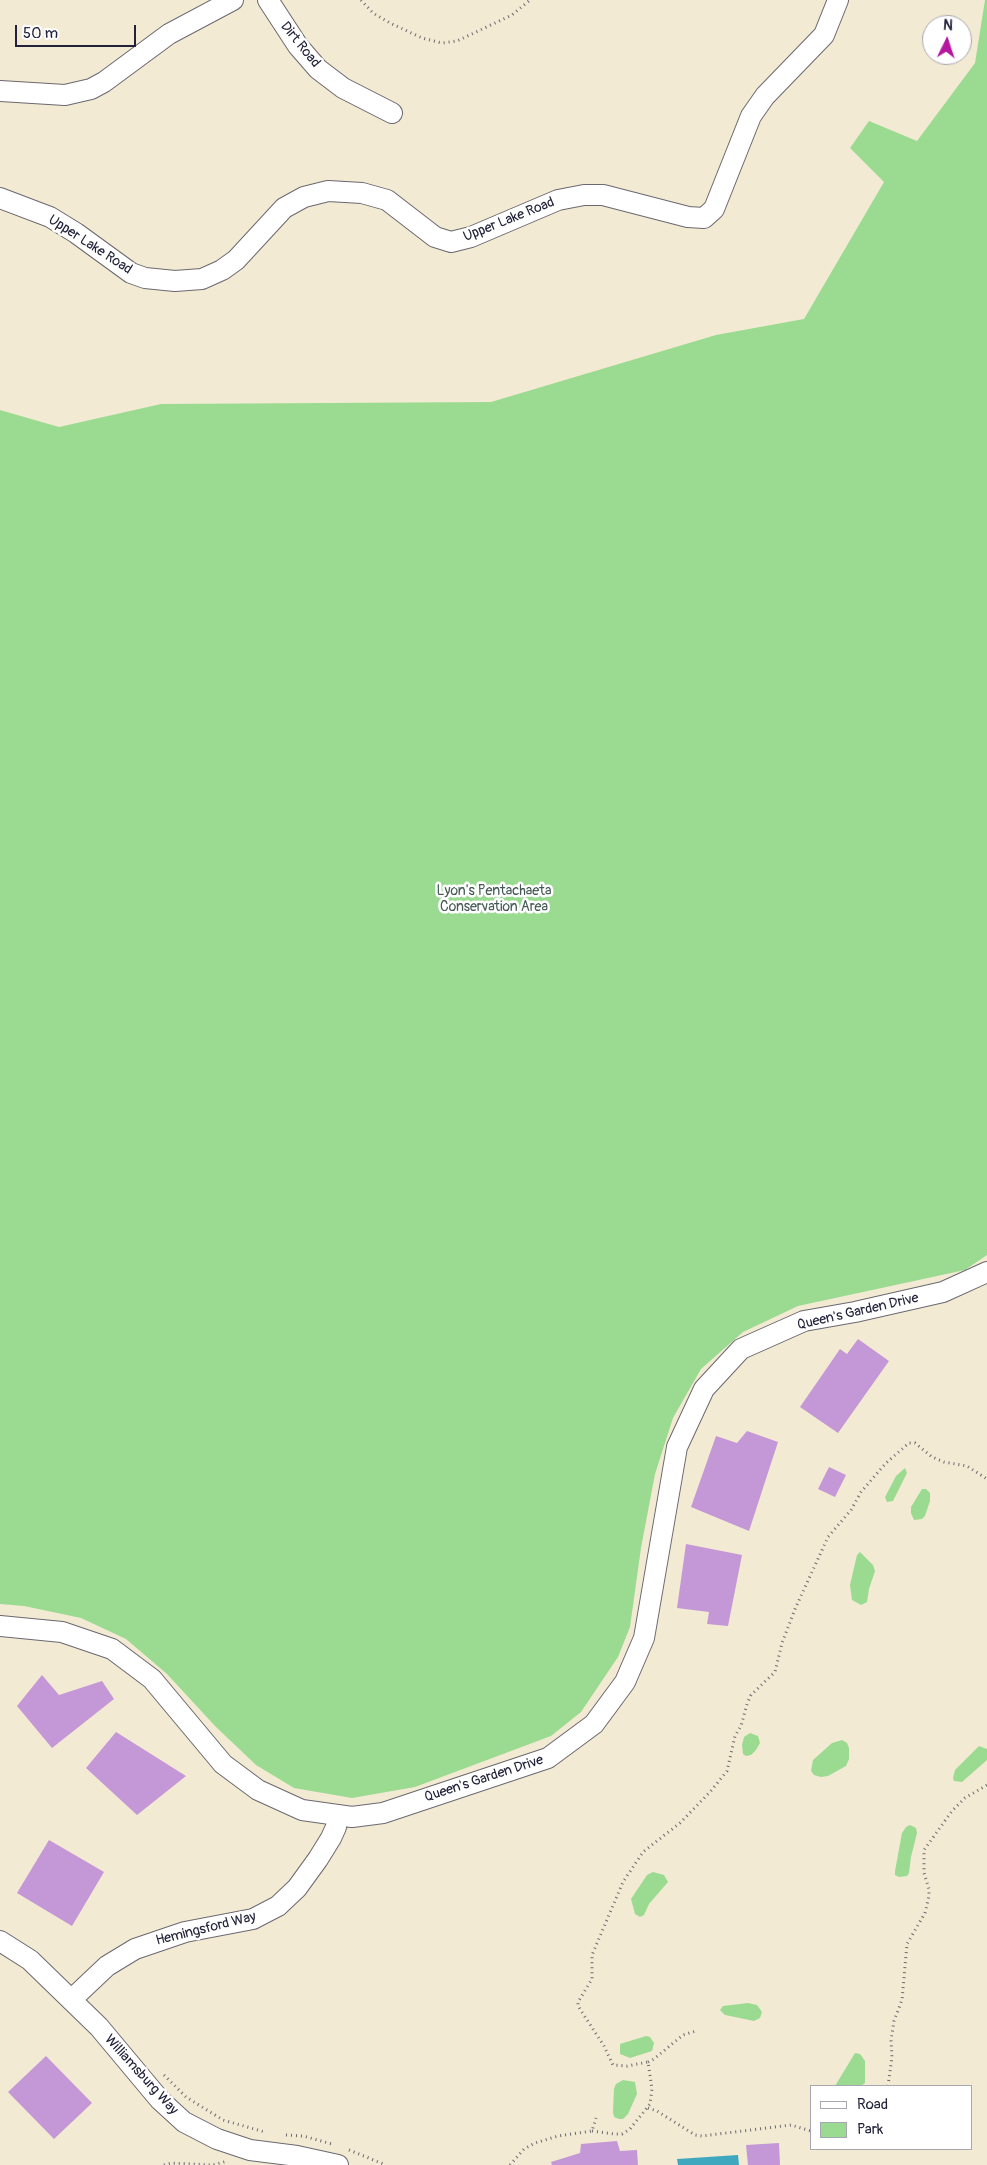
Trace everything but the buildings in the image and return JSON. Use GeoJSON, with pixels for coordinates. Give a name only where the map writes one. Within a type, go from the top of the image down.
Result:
{"type":"FeatureCollection","features":[{"type":"Feature","properties":{"kind":"street"},"geometry":{"type":"LineString","coordinates":[[0,91],[65,95],[91,89],[104,82],[169,34],[233,0]]}},
{"type":"Feature","properties":{"kind":"street","name":"Dirt Road"},"geometry":{"type":"LineString","coordinates":[[268,0],[298,46],[318,69],[343,88],[392,113]]}},
{"type":"Feature","properties":{"kind":"street","name":"Upper Lake Road"},"geometry":{"type":"LineString","coordinates":[[0,198],[50,217],[76,233],[131,273],[145,278],[175,281],[202,279],[222,270],[236,260],[284,208],[304,197],[328,191],[362,193],[386,200],[435,238],[451,242],[472,237],[558,200],[584,195],[603,195],[688,217],[704,218],[714,210],[751,116],[765,96],[824,35],[838,0]]}},
{"type":"Feature","properties":{"kind":"street","name":"Queen's Garden Drive"},"geometry":{"type":"LineString","coordinates":[[0,1626],[62,1632],[112,1649],[152,1679],[223,1764],[258,1790],[302,1810],[352,1817],[383,1813],[548,1758],[594,1724],[625,1682],[644,1638],[677,1447],[704,1389],[741,1349],[804,1321],[943,1292],[987,1272]]}},
{"type":"Feature","properties":{"kind":"street","name":"Hemingsford Way"},"geometry":{"type":"LineString","coordinates":[[71,2000],[107,1966],[135,1949],[185,1932],[253,1919],[278,1906],[297,1888],[323,1852],[336,1827],[337,1815]]}},
{"type":"Feature","properties":{"kind":"street","name":"Williamsburg Way"},"geometry":{"type":"LineString","coordinates":[[0,1941],[30,1960],[99,2027],[160,2100],[184,2122],[218,2139],[250,2150],[339,2159]]}},
{"type":"Feature","properties":{"kind":"path"},"geometry":{"type":"LineString","coordinates":[[362,0],[373,13],[390,24],[422,38],[442,43],[457,41],[512,15],[530,0]]}},
{"type":"Feature","properties":{"kind":"path"},"geometry":{"type":"LineString","coordinates":[[696,2031],[683,2035],[654,2060],[627,2066],[616,2066],[611,2064],[604,2046],[578,2006],[578,2002],[592,1979],[592,1955],[623,1882],[643,1852],[680,1823],[727,1771],[735,1736],[746,1704],[751,1695],[775,1672],[782,1643],[795,1609],[828,1537],[851,1510],[861,1492],[886,1463],[909,1443],[915,1443],[932,1457],[944,1462],[966,1466],[987,1478]]}},
{"type":"Feature","properties":{"kind":"path"},"geometry":{"type":"LineString","coordinates":[[888,2085],[892,2057],[891,2040],[894,2021],[902,2000],[907,1944],[925,1913],[929,1896],[924,1873],[924,1850],[952,1811],[965,1798],[987,1786]]}},
{"type":"Feature","properties":{"kind":"path"},"geometry":{"type":"LineString","coordinates":[[510,2165],[524,2149],[535,2143],[558,2136],[592,2131],[622,2134],[630,2129],[648,2108],[652,2089],[648,2062]]}},
{"type":"Feature","properties":{"kind":"path"},"geometry":{"type":"LineString","coordinates":[[160,2070],[186,2098],[223,2120],[270,2133]]}},
{"type":"Feature","properties":{"kind":"path"},"geometry":{"type":"LineString","coordinates":[[648,2108],[657,2111],[695,2135],[702,2136],[791,2125],[810,2131]]}},
{"type":"Feature","properties":{"kind":"path"},"geometry":{"type":"LineString","coordinates":[[592,2131],[596,2118]]}},
{"type":"Feature","properties":{"kind":"path"},"geometry":{"type":"LineString","coordinates":[[278,2134],[303,2136],[333,2144]]}},
{"type":"Feature","properties":{"kind":"path"},"geometry":{"type":"LineString","coordinates":[[339,2159],[386,2165]]}},
{"type":"Feature","properties":{"kind":"green space","name":"Lyon's Pentachaeta Conservation Area"},"geometry":{"type":"Polygon","coordinates":[[[985,0],[987,0],[987,1255],[965,1270],[798,1306],[743,1332],[701,1369],[673,1418],[655,1474],[641,1548],[630,1627],[618,1657],[581,1712],[551,1736],[415,1787],[352,1798],[294,1788],[256,1765],[215,1726],[167,1674],[126,1639],[81,1618],[24,1606],[0,1604],[0,410],[59,427],[161,404],[491,402],[716,335],[804,319],[884,182],[850,148],[869,121],[917,141],[975,63],[985,0]]]}},
{"type":"Feature","properties":{"kind":"green space"},"geometry":{"type":"Polygon","coordinates":[[[905,1468],[907,1473],[893,1501],[887,1502],[885,1497],[896,1476],[905,1468]]]}},
{"type":"Feature","properties":{"kind":"green space"},"geometry":{"type":"Polygon","coordinates":[[[922,1489],[926,1489],[930,1493],[930,1501],[925,1516],[922,1519],[914,1520],[911,1507],[922,1489]]]}},
{"type":"Feature","properties":{"kind":"green space"},"geometry":{"type":"Polygon","coordinates":[[[860,1552],[873,1565],[875,1571],[867,1602],[861,1605],[852,1600],[850,1585],[857,1555],[860,1552]]]}},
{"type":"Feature","properties":{"kind":"green space"},"geometry":{"type":"Polygon","coordinates":[[[750,1733],[758,1736],[760,1743],[751,1755],[746,1756],[743,1754],[742,1745],[744,1737],[750,1733]]]}},
{"type":"Feature","properties":{"kind":"green space"},"geometry":{"type":"Polygon","coordinates":[[[842,1740],[847,1743],[849,1748],[849,1759],[846,1766],[828,1776],[814,1775],[811,1771],[813,1760],[832,1743],[842,1740]]]}},
{"type":"Feature","properties":{"kind":"green space"},"geometry":{"type":"Polygon","coordinates":[[[979,1746],[987,1749],[987,1760],[962,1782],[954,1781],[955,1770],[979,1746]]]}},
{"type":"Feature","properties":{"kind":"green space"},"geometry":{"type":"Polygon","coordinates":[[[910,1825],[916,1828],[917,1833],[909,1873],[907,1876],[899,1877],[895,1875],[895,1871],[902,1833],[910,1825]]]}},
{"type":"Feature","properties":{"kind":"green space"},"geometry":{"type":"Polygon","coordinates":[[[653,1872],[664,1875],[668,1882],[649,1904],[644,1915],[640,1917],[635,1914],[631,1899],[647,1875],[653,1872]]]}},
{"type":"Feature","properties":{"kind":"green space"},"geometry":{"type":"Polygon","coordinates":[[[748,2003],[757,2005],[762,2012],[760,2018],[754,2021],[725,2015],[720,2010],[723,2006],[748,2003]]]}},
{"type":"Feature","properties":{"kind":"green space"},"geometry":{"type":"Polygon","coordinates":[[[646,2036],[650,2037],[654,2043],[652,2051],[630,2058],[620,2054],[620,2044],[646,2036]]]}},
{"type":"Feature","properties":{"kind":"green space"},"geometry":{"type":"Polygon","coordinates":[[[855,2053],[860,2054],[865,2061],[865,2083],[862,2085],[836,2085],[855,2053]]]}},
{"type":"Feature","properties":{"kind":"green space"},"geometry":{"type":"Polygon","coordinates":[[[623,2080],[635,2082],[637,2094],[628,2114],[623,2119],[619,2119],[614,2117],[613,2112],[614,2089],[616,2084],[623,2080]]]}},
{"type":"Feature","properties":{"kind":"water"},"geometry":{"type":"Polygon","coordinates":[[[738,2155],[739,2165],[678,2165],[677,2159],[738,2155]]]}}]}
